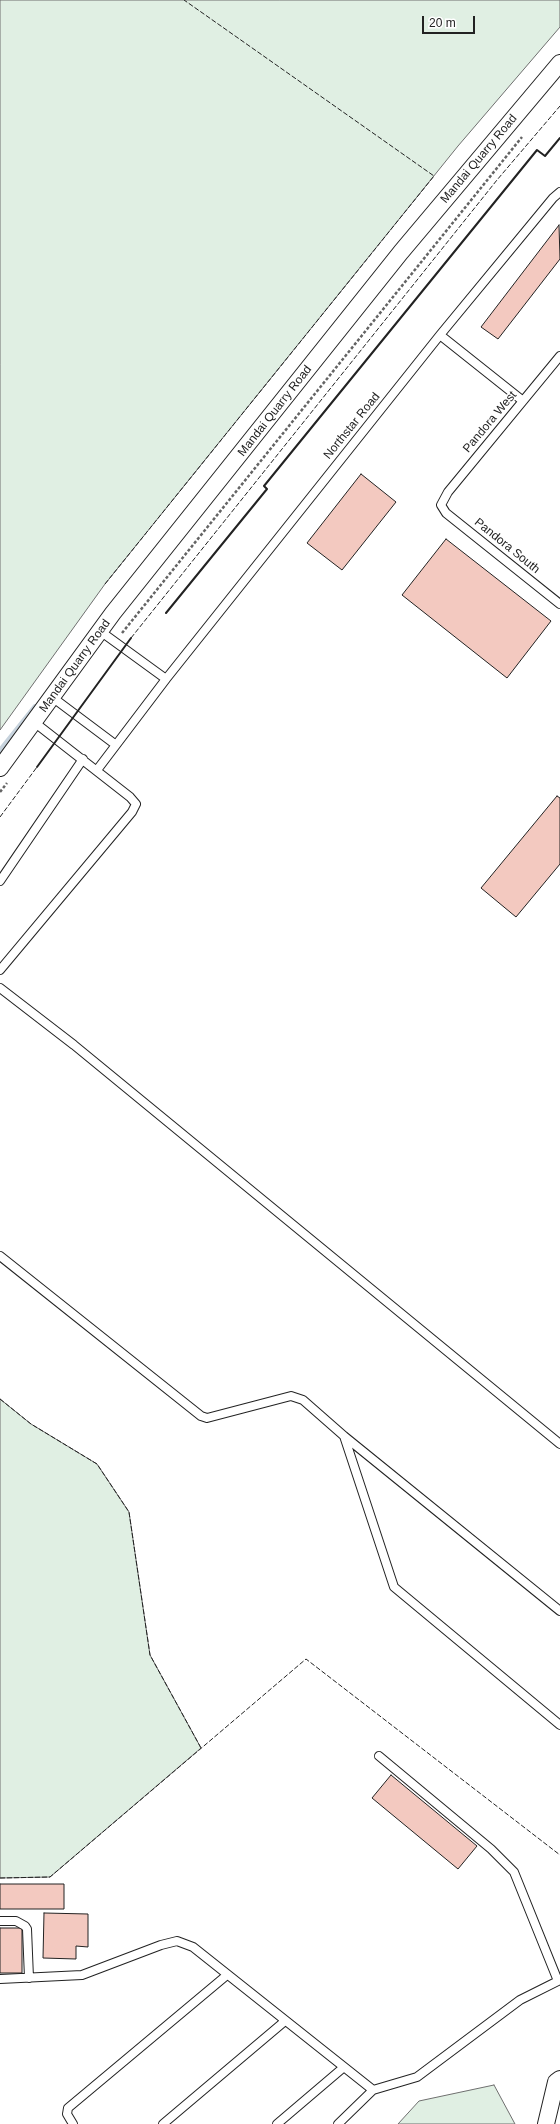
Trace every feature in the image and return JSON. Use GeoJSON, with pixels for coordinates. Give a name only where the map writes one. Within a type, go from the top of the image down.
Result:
{"type":"FeatureCollection","features":[{"type":"Feature","properties":{"kind":"street","name":"Mandai Quarry Road"},"geometry":{"type":"LineString","coordinates":[[5,774],[34,722],[100,631],[401,252],[560,62]]}},
{"type":"Feature","properties":{"kind":"street"},"geometry":{"type":"LineString","coordinates":[[546,2124],[556,2082],[560,2080]]}},
{"type":"Feature","properties":{"kind":"lane","name":"Northstar Road"},"geometry":{"type":"LineString","coordinates":[[97,770],[166,679],[440,335],[553,198],[560,192]]}},
{"type":"Feature","properties":{"kind":"lane"},"geometry":{"type":"LineString","coordinates":[[440,335],[523,401]]}},
{"type":"Feature","properties":{"kind":"lane","name":"Pandora West"},"geometry":{"type":"LineString","coordinates":[[442,505],[448,492],[560,356]]}},
{"type":"Feature","properties":{"kind":"lane","name":"Pandora South"},"geometry":{"type":"LineString","coordinates":[[442,505],[446,513],[560,604]]}},
{"type":"Feature","properties":{"kind":"lane"},"geometry":{"type":"LineString","coordinates":[[100,631],[166,679]]}},
{"type":"Feature","properties":{"kind":"lane"},"geometry":{"type":"LineString","coordinates":[[52,697],[116,745]]}},
{"type":"Feature","properties":{"kind":"lane"},"geometry":{"type":"LineString","coordinates":[[0,970],[132,812],[136,804],[130,797],[97,770],[34,722]]}},
{"type":"Feature","properties":{"kind":"lane"},"geometry":{"type":"LineString","coordinates":[[0,881],[83,759]]}},
{"type":"Feature","properties":{"kind":"lane"},"geometry":{"type":"LineString","coordinates":[[0,988],[74,1045],[560,1444]]}},
{"type":"Feature","properties":{"kind":"lane"},"geometry":{"type":"LineString","coordinates":[[0,1256],[195,1413],[208,1418],[291,1396],[303,1400],[344,1436],[560,1611]]}},
{"type":"Feature","properties":{"kind":"lane"},"geometry":{"type":"LineString","coordinates":[[344,1436],[394,1587],[560,1725]]}},
{"type":"Feature","properties":{"kind":"lane"},"geometry":{"type":"LineString","coordinates":[[338,2124],[373,2090],[417,2077],[520,2000],[559,1980],[514,1872],[491,1849],[379,1756]]}},
{"type":"Feature","properties":{"kind":"lane"},"geometry":{"type":"LineString","coordinates":[[0,1921],[16,1921],[25,1926],[27,1929],[29,1978]]}},
{"type":"Feature","properties":{"kind":"lane"},"geometry":{"type":"LineString","coordinates":[[0,1979],[82,1975],[160,1945],[177,1941],[193,1947],[373,2090]]}},
{"type":"Feature","properties":{"kind":"lane"},"geometry":{"type":"LineString","coordinates":[[73,2124],[67,2114],[68,2108],[227,1975]]}},
{"type":"Feature","properties":{"kind":"lane"},"geometry":{"type":"LineString","coordinates":[[163,2124],[285,2021]]}},
{"type":"Feature","properties":{"kind":"lane"},"geometry":{"type":"LineString","coordinates":[[277,2124],[344,2068]]}},
{"type":"Feature","properties":{"kind":"path"},"geometry":{"type":"LineString","coordinates":[[115,642],[525,133]]}},
{"type":"Feature","properties":{"kind":"path"},"geometry":{"type":"LineString","coordinates":[[0,792],[5,774]]}},
{"type":"Feature","properties":{"kind":"green space"},"geometry":{"type":"Polygon","coordinates":[[[0,0],[560,0],[560,27],[458,146],[105,584],[0,730],[0,0]]]}},
{"type":"Feature","properties":{"kind":"green space"},"geometry":{"type":"Polygon","coordinates":[[[0,1399],[31,1424],[97,1464],[129,1512],[150,1655],[201,1748],[50,1877],[0,1878],[0,1399]]]}},
{"type":"Feature","properties":{"kind":"green space"},"geometry":{"type":"Polygon","coordinates":[[[494,2085],[515,2124],[398,2124],[419,2101],[494,2085]]]}},
{"type":"Feature","properties":{"kind":"building"},"geometry":{"type":"Polygon","coordinates":[[[559,225],[560,259],[498,339],[481,327],[559,225]]]}},
{"type":"Feature","properties":{"kind":"building"},"geometry":{"type":"Polygon","coordinates":[[[361,474],[396,502],[342,570],[307,543],[361,474]]]}},
{"type":"Feature","properties":{"kind":"building"},"geometry":{"type":"Polygon","coordinates":[[[446,539],[551,621],[507,678],[402,595],[446,539]]]}},
{"type":"Feature","properties":{"kind":"building"},"geometry":{"type":"Polygon","coordinates":[[[557,796],[560,798],[560,864],[516,917],[481,888],[557,796]]]}},
{"type":"Feature","properties":{"kind":"building"},"geometry":{"type":"Polygon","coordinates":[[[391,1775],[477,1846],[458,1869],[372,1798],[391,1775]]]}},
{"type":"Feature","properties":{"kind":"building"},"geometry":{"type":"Polygon","coordinates":[[[0,1884],[64,1884],[64,1909],[0,1909],[0,1884]]]}},
{"type":"Feature","properties":{"kind":"building"},"geometry":{"type":"Polygon","coordinates":[[[44,1913],[88,1914],[88,1947],[76,1946],[76,1959],[43,1958],[44,1913]]]}},
{"type":"Feature","properties":{"kind":"building"},"geometry":{"type":"Polygon","coordinates":[[[0,1928],[22,1928],[22,1973],[0,1973],[0,1928]]]}},
{"type":"Feature","properties":{"kind":"waterway"},"geometry":{"type":"LineString","coordinates":[[0,751],[35,707]]}},
{"type":"Feature","properties":{"kind":"fence"},"geometry":{"type":"LineString","coordinates":[[105,584],[434,176],[184,0]]}},
{"type":"Feature","properties":{"kind":"fence"},"geometry":{"type":"LineString","coordinates":[[131,638],[497,180],[560,106]]}},
{"type":"Feature","properties":{"kind":"fence"},"geometry":{"type":"LineString","coordinates":[[0,817],[37,767]]}},
{"type":"Feature","properties":{"kind":"fence"},"geometry":{"type":"LineString","coordinates":[[0,1399],[31,1424],[97,1464],[129,1512],[150,1655],[201,1748]]}},
{"type":"Feature","properties":{"kind":"fence"},"geometry":{"type":"LineString","coordinates":[[0,1878],[50,1877],[306,1659],[560,1855]]}},
{"type":"Feature","properties":{"kind":"wall"},"geometry":{"type":"LineString","coordinates":[[166,613],[267,489],[264,486],[537,150],[545,156],[560,138]]}},
{"type":"Feature","properties":{"kind":"wall"},"geometry":{"type":"LineString","coordinates":[[37,767],[131,638]]}}]}
